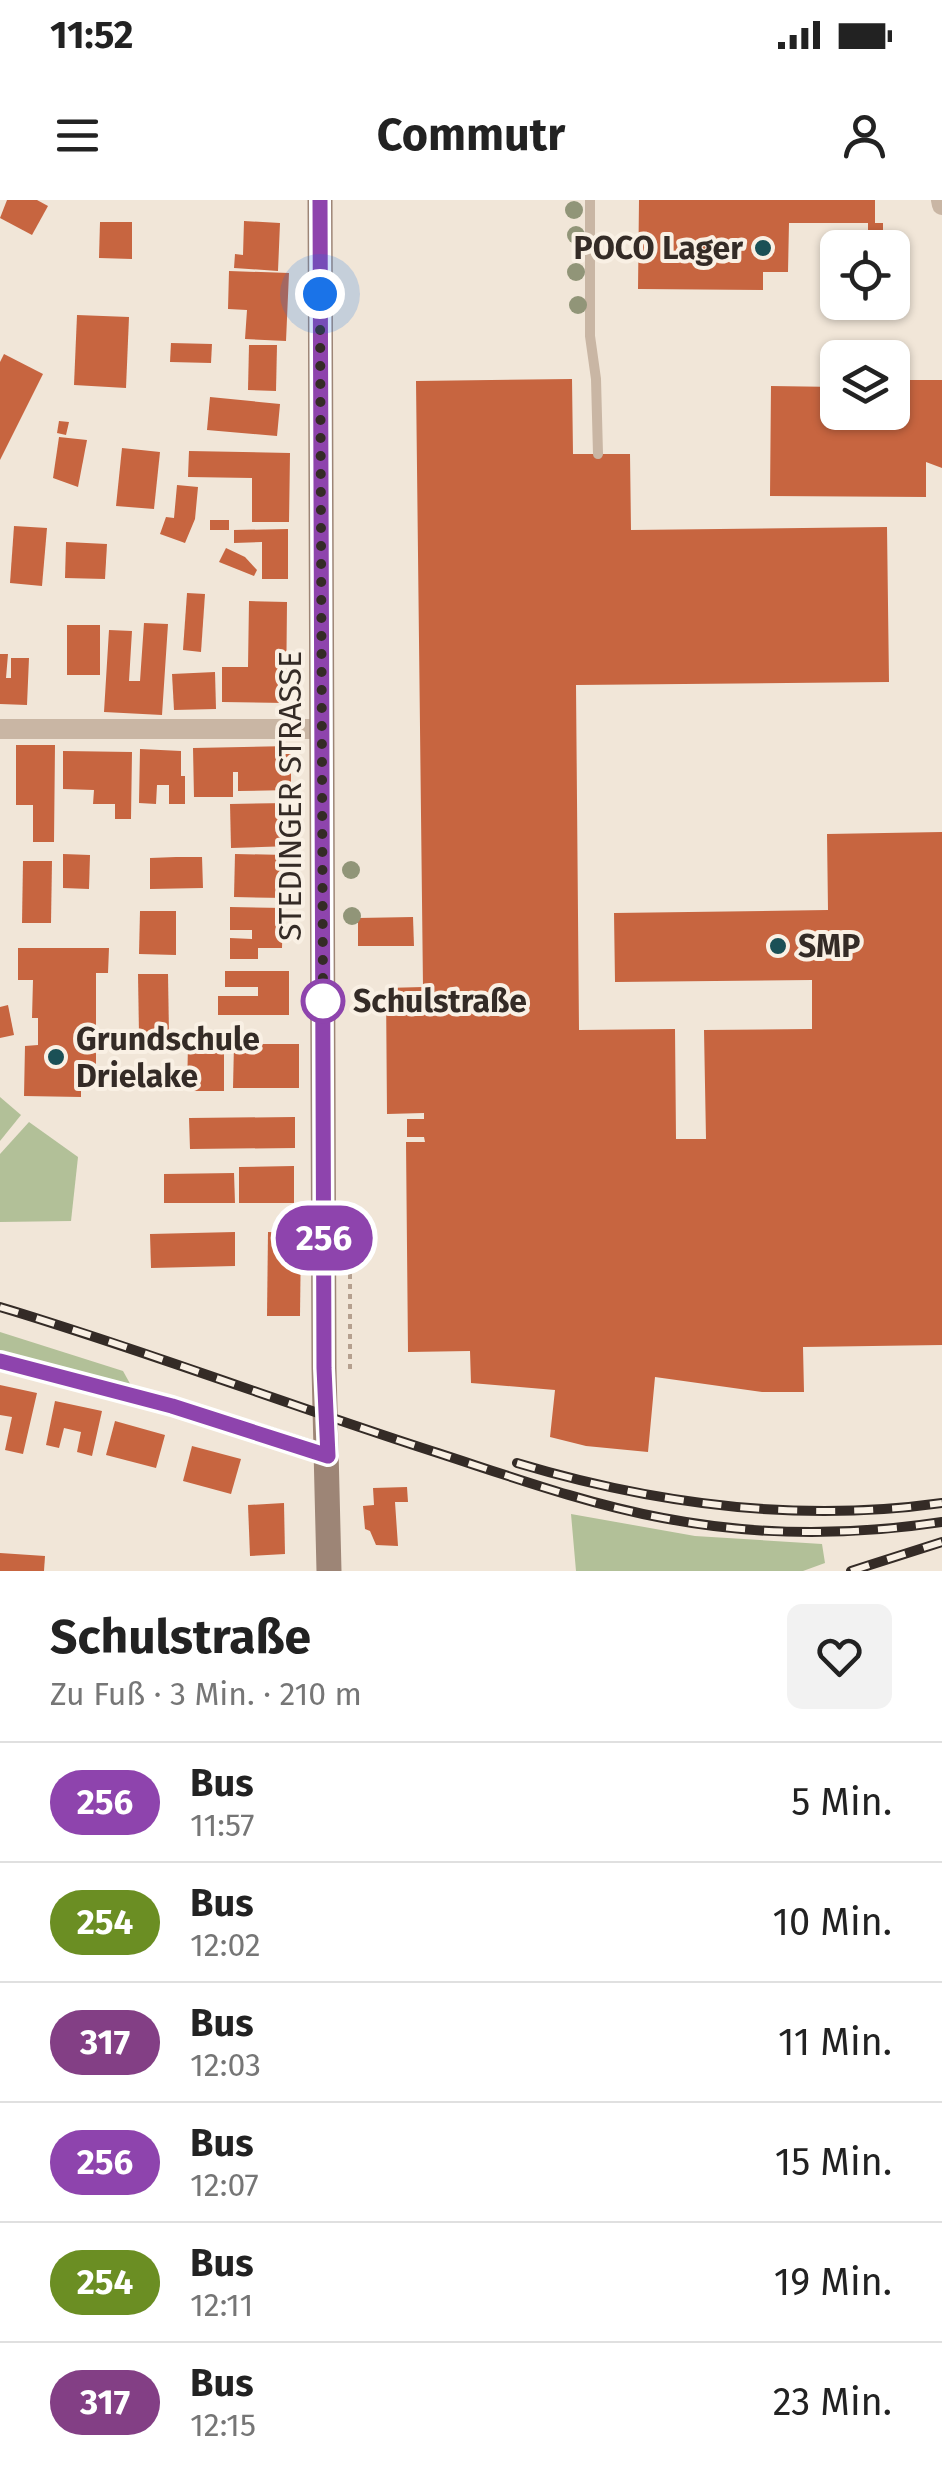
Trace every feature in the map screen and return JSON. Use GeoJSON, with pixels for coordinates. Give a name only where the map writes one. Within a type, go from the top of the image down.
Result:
{"type":"FeatureCollection","features":[{"type":"Feature","properties":{"kind":"main road","name":"STEDINGER STRASSE"},"geometry":{"type":"LineString","coordinates":[[320,200],[324,1368],[329,1571]]}},
{"type":"Feature","properties":{"kind":"street"},"geometry":{"type":"LineString","coordinates":[[0,729],[321,729]]}},
{"type":"Feature","properties":{"kind":"street"},"geometry":{"type":"LineString","coordinates":[[0,1361],[172,1406],[328,1456]]}},
{"type":"Feature","properties":{"kind":"lane"},"geometry":{"type":"LineString","coordinates":[[590,200],[590,336],[596,379],[598,454]]}},
{"type":"Feature","properties":{"kind":"green space"},"geometry":{"type":"Polygon","coordinates":[[[0,1097],[21,1115],[0,1141],[0,1097]]]}},
{"type":"Feature","properties":{"kind":"green space"},"geometry":{"type":"Polygon","coordinates":[[[29,1122],[78,1157],[71,1221],[0,1222],[0,1154],[29,1122]]]}},
{"type":"Feature","properties":{"kind":"green space"},"geometry":{"type":"Polygon","coordinates":[[[0,1332],[123,1371],[133,1389],[0,1354],[0,1332]]]}},
{"type":"Feature","properties":{"kind":"green space"},"geometry":{"type":"Polygon","coordinates":[[[571,1514],[695,1536],[822,1544],[825,1563],[803,1571],[576,1571],[571,1514]]]}},
{"type":"Feature","properties":{"kind":"building"},"geometry":{"type":"Polygon","coordinates":[[[7,200],[37,200],[48,206],[32,235],[0,218],[7,200]]]}},
{"type":"Feature","properties":{"kind":"building"},"geometry":{"type":"Polygon","coordinates":[[[639,200],[875,200],[875,223],[883,223],[883,230],[868,230],[868,223],[789,223],[788,272],[763,272],[763,290],[638,289],[639,200]]]}},
{"type":"Feature","properties":{"kind":"building"},"geometry":{"type":"Polygon","coordinates":[[[244,221],[280,223],[278,271],[234,268],[235,254],[243,255],[244,221]]]}},
{"type":"Feature","properties":{"kind":"building"},"geometry":{"type":"Polygon","coordinates":[[[100,222],[132,222],[132,259],[99,258],[100,222]]]}},
{"type":"Feature","properties":{"kind":"building"},"geometry":{"type":"Polygon","coordinates":[[[229,271],[289,273],[286,341],[245,339],[247,310],[228,309],[229,271]]]}},
{"type":"Feature","properties":{"kind":"building"},"geometry":{"type":"Polygon","coordinates":[[[77,315],[129,317],[126,388],[74,385],[77,315]]]}},
{"type":"Feature","properties":{"kind":"building"},"geometry":{"type":"Polygon","coordinates":[[[171,343],[212,344],[211,363],[170,362],[171,343]]]}},
{"type":"Feature","properties":{"kind":"building"},"geometry":{"type":"Polygon","coordinates":[[[249,345],[277,345],[276,391],[248,390],[249,345]]]}},
{"type":"Feature","properties":{"kind":"building"},"geometry":{"type":"Polygon","coordinates":[[[4,354],[43,374],[0,460],[0,362],[4,354]]]}},
{"type":"Feature","properties":{"kind":"building","name":"SMP"},"geometry":{"type":"Polygon","coordinates":[[[572,379],[573,454],[630,454],[631,530],[887,527],[889,682],[576,685],[579,1030],[675,1029],[676,1139],[706,1139],[704,1030],[812,1029],[812,980],[615,982],[614,913],[828,910],[827,834],[942,832],[942,1345],[803,1347],[804,1392],[762,1392],[655,1377],[648,1452],[586,1446],[550,1437],[555,1390],[471,1383],[470,1351],[408,1352],[406,1142],[425,1142],[424,1137],[407,1137],[407,1119],[424,1119],[424,1113],[387,1114],[386,988],[423,987],[416,381],[572,379]]]}},
{"type":"Feature","properties":{"kind":"building"},"geometry":{"type":"Polygon","coordinates":[[[910,380],[942,380],[942,468],[926,462],[926,497],[770,496],[771,386],[820,387],[820,430],[910,430],[910,380]]]}},
{"type":"Feature","properties":{"kind":"building"},"geometry":{"type":"Polygon","coordinates":[[[210,397],[280,404],[277,436],[207,430],[210,397]]]}},
{"type":"Feature","properties":{"kind":"building"},"geometry":{"type":"Polygon","coordinates":[[[59,421],[69,422],[66,435],[57,433],[59,421]]]}},
{"type":"Feature","properties":{"kind":"building"},"geometry":{"type":"Polygon","coordinates":[[[59,437],[87,440],[78,487],[53,478],[59,437]]]}},
{"type":"Feature","properties":{"kind":"building"},"geometry":{"type":"Polygon","coordinates":[[[122,448],[160,452],[154,509],[116,506],[122,448]]]}},
{"type":"Feature","properties":{"kind":"building"},"geometry":{"type":"Polygon","coordinates":[[[189,451],[290,453],[289,522],[252,522],[252,478],[188,477],[189,451]]]}},
{"type":"Feature","properties":{"kind":"building"},"geometry":{"type":"Polygon","coordinates":[[[177,485],[198,487],[195,519],[185,543],[160,534],[166,517],[174,518],[177,485]]]}},
{"type":"Feature","properties":{"kind":"building"},"geometry":{"type":"Polygon","coordinates":[[[210,520],[229,520],[229,530],[210,530],[210,520]]]}},
{"type":"Feature","properties":{"kind":"building"},"geometry":{"type":"Polygon","coordinates":[[[14,526],[47,528],[42,586],[10,583],[14,526]]]}},
{"type":"Feature","properties":{"kind":"building"},"geometry":{"type":"Polygon","coordinates":[[[288,529],[288,579],[262,579],[262,542],[234,543],[234,530],[288,529]]]}},
{"type":"Feature","properties":{"kind":"building"},"geometry":{"type":"Polygon","coordinates":[[[66,542],[107,544],[105,579],[65,578],[66,542]]]}},
{"type":"Feature","properties":{"kind":"building"},"geometry":{"type":"Polygon","coordinates":[[[226,548],[245,557],[257,570],[254,576],[219,562],[226,548]]]}},
{"type":"Feature","properties":{"kind":"building"},"geometry":{"type":"Polygon","coordinates":[[[187,593],[205,594],[201,652],[183,650],[187,593]]]}},
{"type":"Feature","properties":{"kind":"building"},"geometry":{"type":"Polygon","coordinates":[[[249,601],[287,602],[286,703],[222,702],[222,667],[248,667],[249,601]]]}},
{"type":"Feature","properties":{"kind":"building"},"geometry":{"type":"Polygon","coordinates":[[[144,623],[168,624],[162,715],[104,712],[109,630],[132,631],[129,681],[140,681],[144,623]]]}},
{"type":"Feature","properties":{"kind":"building"},"geometry":{"type":"Polygon","coordinates":[[[67,625],[100,625],[100,675],[67,675],[67,625]]]}},
{"type":"Feature","properties":{"kind":"building"},"geometry":{"type":"Polygon","coordinates":[[[0,654],[8,654],[6,678],[11,678],[11,658],[29,658],[27,705],[0,704],[0,654]]]}},
{"type":"Feature","properties":{"kind":"building"},"geometry":{"type":"Polygon","coordinates":[[[215,672],[216,709],[174,710],[172,674],[215,672]]]}},
{"type":"Feature","properties":{"kind":"building"},"geometry":{"type":"Polygon","coordinates":[[[16,745],[55,745],[54,842],[33,842],[33,805],[16,805],[16,745]]]}},
{"type":"Feature","properties":{"kind":"building"},"geometry":{"type":"Polygon","coordinates":[[[291,746],[291,790],[238,791],[238,772],[233,772],[233,797],[194,797],[193,748],[291,746]]]}},
{"type":"Feature","properties":{"kind":"building"},"geometry":{"type":"Polygon","coordinates":[[[140,749],[181,751],[185,804],[169,804],[169,785],[157,785],[156,804],[139,803],[140,749]]]}},
{"type":"Feature","properties":{"kind":"building"},"geometry":{"type":"Polygon","coordinates":[[[63,751],[132,752],[131,819],[115,819],[115,804],[93,804],[94,790],[63,789],[63,751]]]}},
{"type":"Feature","properties":{"kind":"building"},"geometry":{"type":"Polygon","coordinates":[[[289,803],[291,846],[231,848],[230,804],[289,803]]]}},
{"type":"Feature","properties":{"kind":"building"},"geometry":{"type":"Polygon","coordinates":[[[63,854],[90,855],[89,889],[63,888],[63,854]]]}},
{"type":"Feature","properties":{"kind":"building"},"geometry":{"type":"Polygon","coordinates":[[[235,854],[286,855],[285,898],[234,897],[235,854]]]}},
{"type":"Feature","properties":{"kind":"building"},"geometry":{"type":"Polygon","coordinates":[[[202,857],[203,888],[150,889],[150,858],[202,857]]]}},
{"type":"Feature","properties":{"kind":"building"},"geometry":{"type":"Polygon","coordinates":[[[23,861],[52,861],[51,923],[22,923],[23,861]]]}},
{"type":"Feature","properties":{"kind":"building"},"geometry":{"type":"Polygon","coordinates":[[[230,907],[283,908],[282,948],[258,948],[258,959],[230,959],[230,938],[252,939],[252,930],[230,930],[230,907]]]}},
{"type":"Feature","properties":{"kind":"building"},"geometry":{"type":"Polygon","coordinates":[[[140,911],[176,911],[176,955],[139,954],[140,911]]]}},
{"type":"Feature","properties":{"kind":"building"},"geometry":{"type":"Polygon","coordinates":[[[413,917],[414,946],[358,946],[358,918],[413,917]]]}},
{"type":"Feature","properties":{"kind":"building"},"geometry":{"type":"Polygon","coordinates":[[[18,948],[109,948],[108,973],[96,973],[96,1081],[81,1082],[81,1097],[24,1096],[25,1046],[38,1045],[38,1018],[32,1018],[33,980],[18,980],[18,948]]]}},
{"type":"Feature","properties":{"kind":"building"},"geometry":{"type":"Polygon","coordinates":[[[225,971],[289,971],[289,1015],[218,1015],[218,996],[258,996],[258,987],[225,987],[225,971]]]}},
{"type":"Feature","properties":{"kind":"building"},"geometry":{"type":"Polygon","coordinates":[[[138,974],[168,974],[169,1035],[139,1035],[138,974]]]}},
{"type":"Feature","properties":{"kind":"building"},"geometry":{"type":"Polygon","coordinates":[[[8,1005],[14,1035],[0,1038],[0,1007],[8,1005]]]}},
{"type":"Feature","properties":{"kind":"building"},"geometry":{"type":"Polygon","coordinates":[[[188,1044],[224,1044],[224,1091],[187,1091],[188,1044]]]}},
{"type":"Feature","properties":{"kind":"building"},"geometry":{"type":"Polygon","coordinates":[[[234,1044],[299,1044],[299,1088],[233,1088],[234,1044]]]}},
{"type":"Feature","properties":{"kind":"building"},"geometry":{"type":"Polygon","coordinates":[[[295,1117],[295,1148],[190,1149],[189,1118],[295,1117]]]}},
{"type":"Feature","properties":{"kind":"building"},"geometry":{"type":"Polygon","coordinates":[[[294,1166],[294,1203],[239,1203],[239,1167],[294,1166]]]}},
{"type":"Feature","properties":{"kind":"building"},"geometry":{"type":"Polygon","coordinates":[[[234,1173],[235,1203],[164,1203],[164,1174],[234,1173]]]}},
{"type":"Feature","properties":{"kind":"building"},"geometry":{"type":"Polygon","coordinates":[[[235,1232],[235,1266],[151,1268],[150,1234],[235,1232]]]}},
{"type":"Feature","properties":{"kind":"building"},"geometry":{"type":"Polygon","coordinates":[[[268,1232],[301,1233],[300,1316],[267,1316],[268,1232]]]}},
{"type":"Feature","properties":{"kind":"building"},"geometry":{"type":"Polygon","coordinates":[[[0,1385],[37,1393],[23,1454],[5,1450],[12,1417],[0,1415],[0,1385]]]}},
{"type":"Feature","properties":{"kind":"building"},"geometry":{"type":"Polygon","coordinates":[[[55,1401],[102,1411],[92,1456],[77,1452],[81,1432],[64,1428],[59,1448],[46,1445],[55,1401]]]}},
{"type":"Feature","properties":{"kind":"building"},"geometry":{"type":"Polygon","coordinates":[[[115,1421],[165,1435],[156,1468],[106,1455],[115,1421]]]}},
{"type":"Feature","properties":{"kind":"building"},"geometry":{"type":"Polygon","coordinates":[[[192,1446],[241,1459],[231,1494],[183,1481],[192,1446]]]}},
{"type":"Feature","properties":{"kind":"building"},"geometry":{"type":"Polygon","coordinates":[[[407,1487],[408,1502],[395,1502],[398,1546],[376,1545],[365,1529],[363,1506],[374,1505],[373,1488],[407,1487]]]}},
{"type":"Feature","properties":{"kind":"building"},"geometry":{"type":"Polygon","coordinates":[[[284,1503],[285,1554],[250,1556],[248,1505],[284,1503]]]}},
{"type":"Feature","properties":{"kind":"building"},"geometry":{"type":"Polygon","coordinates":[[[0,1553],[45,1556],[44,1571],[0,1571],[0,1553]]]}},
{"type":"Feature","properties":{"kind":"railway"},"geometry":{"type":"LineString","coordinates":[[0,1307],[522,1480],[635,1512],[768,1531],[872,1530],[942,1522]]}},
{"type":"Feature","properties":{"kind":"railway"},"geometry":{"type":"LineString","coordinates":[[517,1463],[621,1489],[727,1506],[835,1511],[942,1503]]}},
{"type":"Feature","properties":{"kind":"railway"},"geometry":{"type":"LineString","coordinates":[[851,1571],[942,1542]]}},
{"type":"Feature","properties":{"kind":"bus line","name":"256"},"geometry":{"type":"LineString","coordinates":[[0,1361],[172,1406],[328,1456],[324,1368],[320,200]]}},
{"type":"Feature","properties":{"kind":"place","name":"POCO Lager"},"geometry":{"type":"Point","coordinates":[763,248]}},
{"type":"Feature","properties":{"kind":"place","name":"SMP"},"geometry":{"type":"Point","coordinates":[778,946]}},
{"type":"Feature","properties":{"kind":"place","name":"Schulstraße"},"geometry":{"type":"Point","coordinates":[323,1001]}},
{"type":"Feature","properties":{"kind":"place","name":"Grundschule Drielake"},"geometry":{"type":"Point","coordinates":[56,1057]}},
{"type":"Feature","properties":{"kind":"route"},"geometry":{"type":"LineString","coordinates":[[320,294],[323,1001]]}}]}
